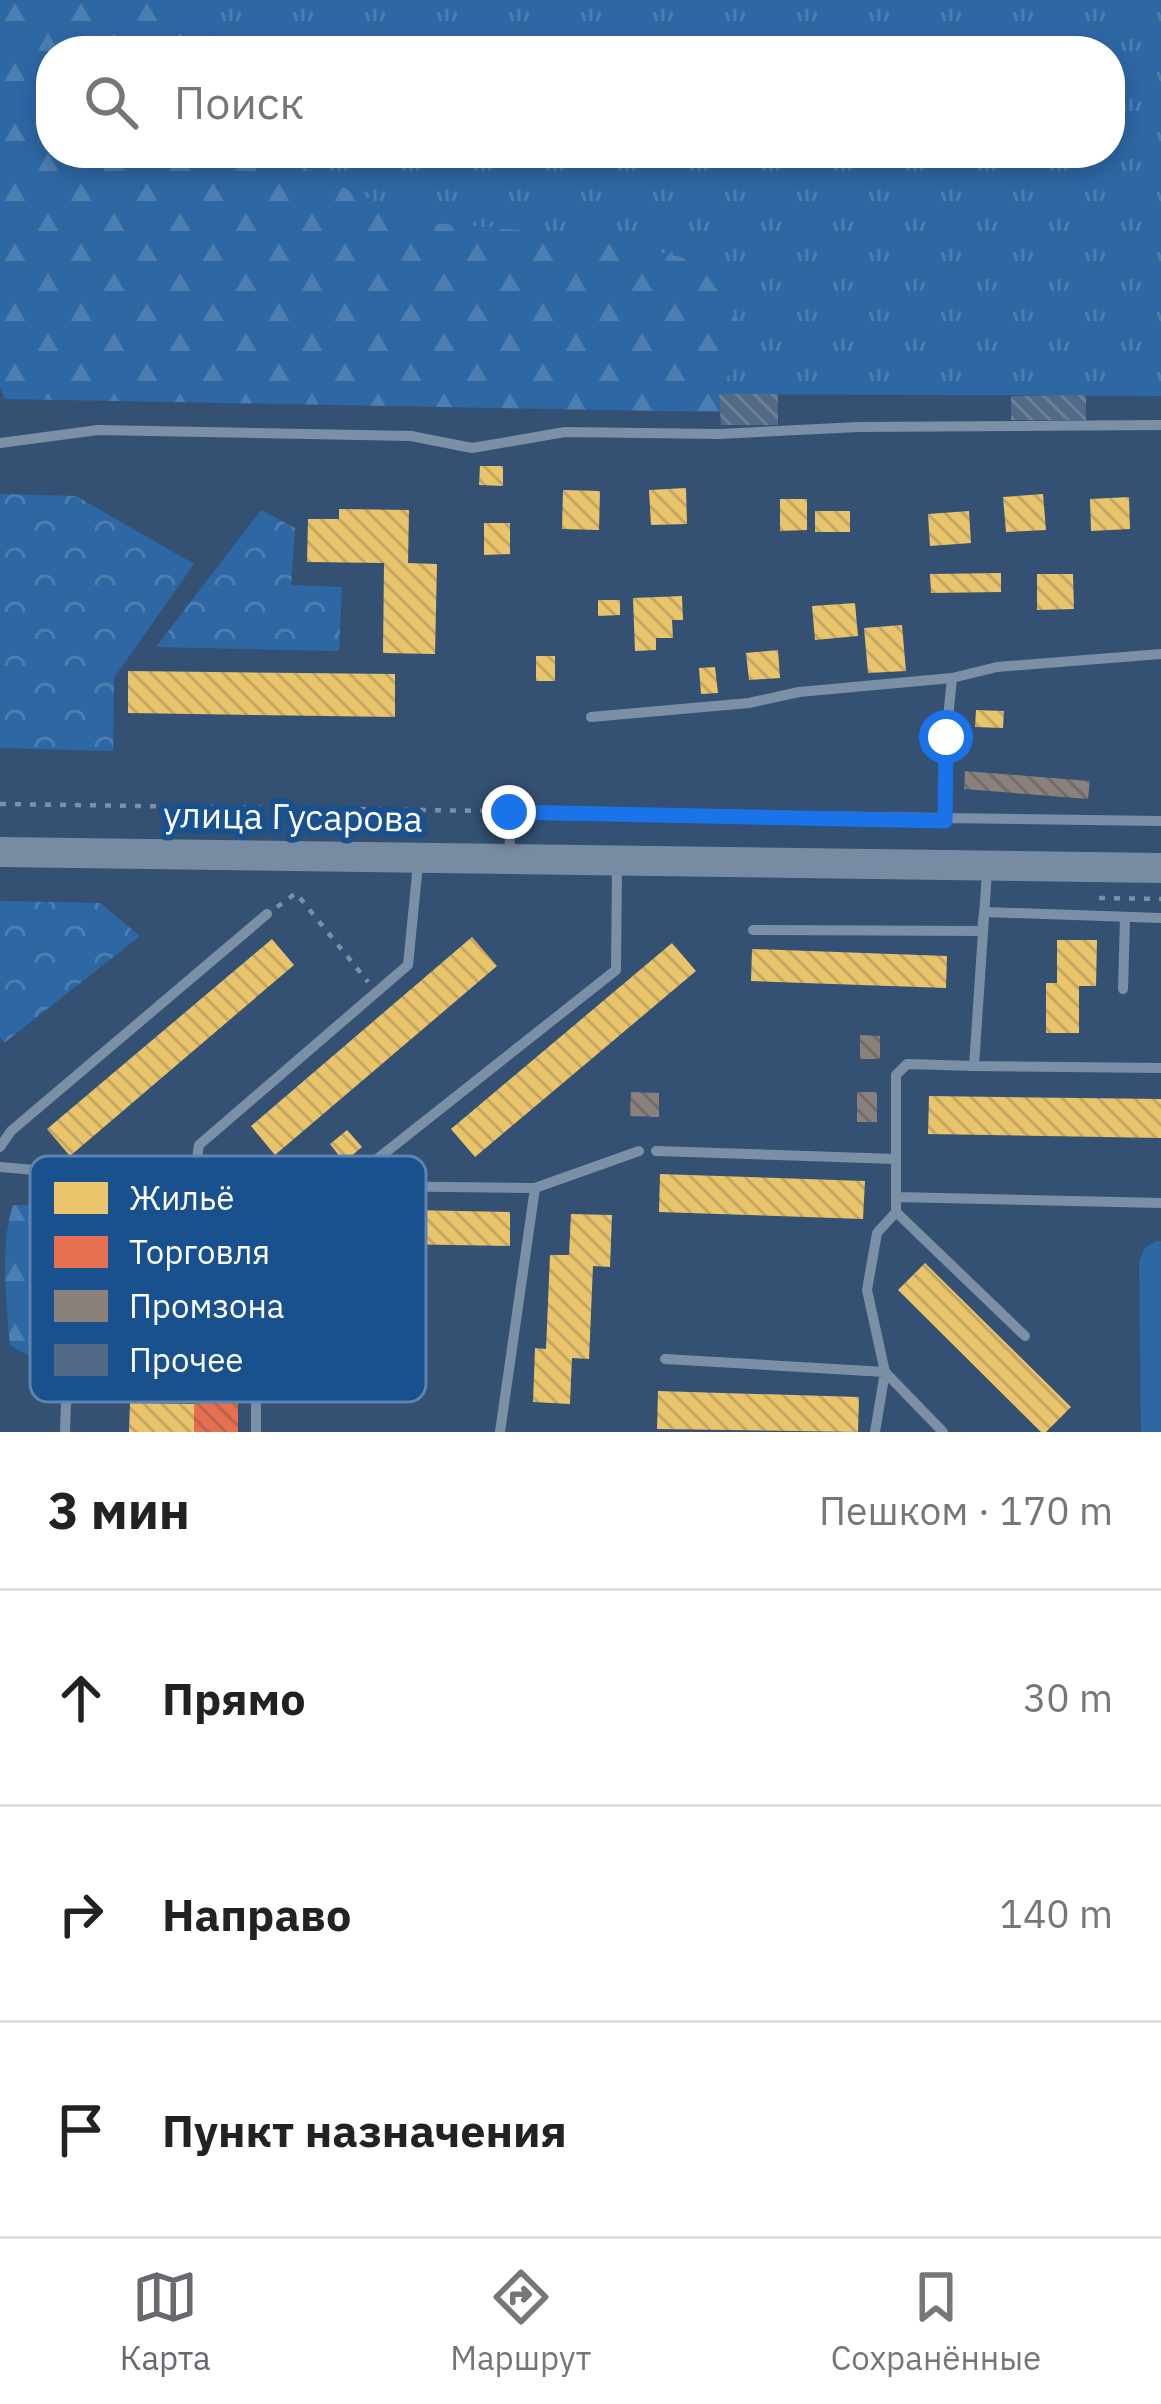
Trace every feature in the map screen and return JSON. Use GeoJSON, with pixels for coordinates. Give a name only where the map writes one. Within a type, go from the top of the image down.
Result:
{"type":"FeatureCollection","features":[{"type":"Feature","properties":{"kind":"street","name":"улица Гусарова"},"geometry":{"type":"LineString","coordinates":[[0,852],[1161,868]]}},
{"type":"Feature","properties":{"kind":"lane"},"geometry":{"type":"LineString","coordinates":[[0,443],[98,430],[411,436],[472,448],[566,432],[719,434],[1161,425]]}},
{"type":"Feature","properties":{"kind":"lane"},"geometry":{"type":"LineString","coordinates":[[591,717],[749,704],[799,692],[952,678],[998,667],[1161,654]]}},
{"type":"Feature","properties":{"kind":"lane"},"geometry":{"type":"LineString","coordinates":[[945,821],[952,678]]}},
{"type":"Feature","properties":{"kind":"lane"},"geometry":{"type":"LineString","coordinates":[[510,859],[509,812],[1161,821]]}},
{"type":"Feature","properties":{"kind":"lane"},"geometry":{"type":"LineString","coordinates":[[197,1156],[199,1145],[408,965],[418,856]]}},
{"type":"Feature","properties":{"kind":"lane"},"geometry":{"type":"LineString","coordinates":[[381,1156],[616,970],[616,862]]}},
{"type":"Feature","properties":{"kind":"lane"},"geometry":{"type":"LineString","coordinates":[[974,1066],[987,866]]}},
{"type":"Feature","properties":{"kind":"lane"},"geometry":{"type":"LineString","coordinates":[[984,912],[1161,918]]}},
{"type":"Feature","properties":{"kind":"lane"},"geometry":{"type":"LineString","coordinates":[[0,1147],[11,1130],[268,914]]}},
{"type":"Feature","properties":{"kind":"lane"},"geometry":{"type":"LineString","coordinates":[[1123,988],[1125,918]]}},
{"type":"Feature","properties":{"kind":"lane"},"geometry":{"type":"LineString","coordinates":[[753,930],[982,931]]}},
{"type":"Feature","properties":{"kind":"lane"},"geometry":{"type":"LineString","coordinates":[[875,1432],[885,1372],[867,1290],[877,1233],[896,1212],[896,1076],[907,1064],[1161,1068]]}},
{"type":"Feature","properties":{"kind":"lane"},"geometry":{"type":"LineString","coordinates":[[656,1150],[896,1159]]}},
{"type":"Feature","properties":{"kind":"lane"},"geometry":{"type":"LineString","coordinates":[[426,1187],[535,1188],[639,1151]]}},
{"type":"Feature","properties":{"kind":"lane"},"geometry":{"type":"LineString","coordinates":[[0,1167],[30,1170]]}},
{"type":"Feature","properties":{"kind":"lane"},"geometry":{"type":"LineString","coordinates":[[500,1432],[535,1188]]}},
{"type":"Feature","properties":{"kind":"lane"},"geometry":{"type":"LineString","coordinates":[[896,1197],[1161,1203]]}},
{"type":"Feature","properties":{"kind":"lane"},"geometry":{"type":"LineString","coordinates":[[896,1212],[1025,1336]]}},
{"type":"Feature","properties":{"kind":"lane"},"geometry":{"type":"LineString","coordinates":[[665,1359],[885,1372],[943,1432]]}},
{"type":"Feature","properties":{"kind":"lane"},"geometry":{"type":"LineString","coordinates":[[64,1432],[66,1402]]}},
{"type":"Feature","properties":{"kind":"path"},"geometry":{"type":"LineString","coordinates":[[0,804],[509,812]]}},
{"type":"Feature","properties":{"kind":"path"},"geometry":{"type":"LineString","coordinates":[[268,914],[296,893],[376,992]]}},
{"type":"Feature","properties":{"kind":"green space"},"geometry":{"type":"Polygon","coordinates":[[[0,0],[193,0],[210,36],[36,36],[36,168],[306,168],[422,222],[567,234],[696,260],[748,333],[719,394],[720,412],[5,399],[0,387],[0,0]]]}},
{"type":"Feature","properties":{"kind":"green space"},"geometry":{"type":"Polygon","coordinates":[[[193,0],[1161,0],[1161,396],[719,394],[748,333],[696,260],[567,234],[422,222],[306,168],[1125,168],[1125,36],[210,36],[193,0]]]}},
{"type":"Feature","properties":{"kind":"green space"},"geometry":{"type":"Polygon","coordinates":[[[0,494],[76,496],[194,564],[114,678],[113,751],[0,748],[0,494]]]}},
{"type":"Feature","properties":{"kind":"green space"},"geometry":{"type":"Polygon","coordinates":[[[261,510],[295,528],[291,585],[342,587],[339,651],[156,647],[261,510]]]}},
{"type":"Feature","properties":{"kind":"green space"},"geometry":{"type":"Polygon","coordinates":[[[0,901],[100,903],[140,936],[4,1043],[0,1037],[0,901]]]}},
{"type":"Feature","properties":{"kind":"green space"},"geometry":{"type":"Polygon","coordinates":[[[13,1205],[30,1205],[30,1355],[10,1345],[5,1254],[13,1205]]]}},
{"type":"Feature","properties":{"kind":"green space"},"geometry":{"type":"Polygon","coordinates":[[[1161,1241],[1161,1432],[1141,1432],[1139,1262],[1145,1248],[1161,1241]]]}},
{"type":"Feature","properties":{"kind":"building: Жильё"},"geometry":{"type":"Polygon","coordinates":[[[480,466],[503,466],[503,486],[479,485],[480,466]]]}},
{"type":"Feature","properties":{"kind":"building: Жильё"},"geometry":{"type":"Polygon","coordinates":[[[686,488],[687,524],[651,525],[649,490],[686,488]]]}},
{"type":"Feature","properties":{"kind":"building: Жильё"},"geometry":{"type":"Polygon","coordinates":[[[563,490],[600,491],[599,530],[562,529],[563,490]]]}},
{"type":"Feature","properties":{"kind":"building: Жильё"},"geometry":{"type":"Polygon","coordinates":[[[1043,494],[1046,530],[1006,532],[1003,497],[1043,494]]]}},
{"type":"Feature","properties":{"kind":"building: Жильё"},"geometry":{"type":"Polygon","coordinates":[[[1129,497],[1130,529],[1091,531],[1090,499],[1129,497]]]}},
{"type":"Feature","properties":{"kind":"building: Жильё"},"geometry":{"type":"Polygon","coordinates":[[[780,499],[807,499],[807,530],[780,531],[780,499]]]}},
{"type":"Feature","properties":{"kind":"building: Жильё"},"geometry":{"type":"Polygon","coordinates":[[[339,509],[409,510],[408,563],[437,564],[435,654],[383,653],[384,563],[307,562],[308,519],[339,519],[339,509]]]}},
{"type":"Feature","properties":{"kind":"building: Жильё"},"geometry":{"type":"Polygon","coordinates":[[[815,511],[850,511],[850,532],[815,532],[815,511]]]}},
{"type":"Feature","properties":{"kind":"building: Жильё"},"geometry":{"type":"Polygon","coordinates":[[[969,511],[971,543],[930,546],[928,514],[969,511]]]}},
{"type":"Feature","properties":{"kind":"building: Жильё"},"geometry":{"type":"Polygon","coordinates":[[[484,523],[510,523],[510,554],[484,555],[484,523]]]}},
{"type":"Feature","properties":{"kind":"building: Жильё"},"geometry":{"type":"Polygon","coordinates":[[[1001,573],[1001,592],[931,593],[930,574],[1001,573]]]}},
{"type":"Feature","properties":{"kind":"building: Жильё"},"geometry":{"type":"Polygon","coordinates":[[[1037,574],[1073,574],[1074,609],[1037,610],[1037,574]]]}},
{"type":"Feature","properties":{"kind":"building: Жильё"},"geometry":{"type":"Polygon","coordinates":[[[682,596],[683,620],[672,620],[673,638],[656,638],[656,650],[635,651],[633,598],[682,596]]]}},
{"type":"Feature","properties":{"kind":"building: Жильё"},"geometry":{"type":"Polygon","coordinates":[[[598,600],[620,600],[620,615],[598,616],[598,600]]]}},
{"type":"Feature","properties":{"kind":"building: Жильё"},"geometry":{"type":"Polygon","coordinates":[[[855,603],[858,636],[815,640],[812,606],[855,603]]]}},
{"type":"Feature","properties":{"kind":"building: Жильё"},"geometry":{"type":"Polygon","coordinates":[[[902,625],[906,671],[868,673],[864,628],[902,625]]]}},
{"type":"Feature","properties":{"kind":"building: Жильё"},"geometry":{"type":"Polygon","coordinates":[[[778,650],[780,678],[749,680],[746,653],[778,650]]]}},
{"type":"Feature","properties":{"kind":"building: Жильё"},"geometry":{"type":"Polygon","coordinates":[[[536,656],[555,656],[555,681],[536,681],[536,656]]]}},
{"type":"Feature","properties":{"kind":"building: Жильё"},"geometry":{"type":"Polygon","coordinates":[[[715,667],[718,693],[701,694],[699,668],[715,667]]]}},
{"type":"Feature","properties":{"kind":"building: Жильё"},"geometry":{"type":"Polygon","coordinates":[[[128,671],[395,674],[395,717],[128,713],[128,671]]]}},
{"type":"Feature","properties":{"kind":"building: Жильё"},"geometry":{"type":"Polygon","coordinates":[[[976,710],[1004,711],[1003,728],[975,727],[976,710]]]}},
{"type":"Feature","properties":{"kind":"building: Жильё"},"geometry":{"type":"Polygon","coordinates":[[[472,937],[497,966],[275,1155],[251,1126],[472,937]]]}},
{"type":"Feature","properties":{"kind":"building: Жильё"},"geometry":{"type":"Polygon","coordinates":[[[272,939],[294,965],[70,1156],[47,1129],[272,939]]]}},
{"type":"Feature","properties":{"kind":"building: Жильё"},"geometry":{"type":"Polygon","coordinates":[[[1057,940],[1097,940],[1096,986],[1079,986],[1079,1033],[1046,1033],[1046,983],[1057,983],[1057,940]]]}},
{"type":"Feature","properties":{"kind":"building: Жильё"},"geometry":{"type":"Polygon","coordinates":[[[672,943],[696,971],[475,1157],[451,1129],[672,943]]]}},
{"type":"Feature","properties":{"kind":"building: Жильё"},"geometry":{"type":"Polygon","coordinates":[[[752,949],[947,956],[946,988],[751,981],[752,949]]]}},
{"type":"Feature","properties":{"kind":"building: Жильё"},"geometry":{"type":"Polygon","coordinates":[[[929,1096],[1161,1099],[1161,1138],[928,1134],[929,1096]]]}},
{"type":"Feature","properties":{"kind":"building: Жильё"},"geometry":{"type":"Polygon","coordinates":[[[347,1130],[362,1147],[351,1156],[339,1156],[330,1144],[347,1130]]]}},
{"type":"Feature","properties":{"kind":"building: Жильё"},"geometry":{"type":"Polygon","coordinates":[[[660,1174],[865,1181],[863,1219],[659,1212],[660,1174]]]}},
{"type":"Feature","properties":{"kind":"building: Жильё"},"geometry":{"type":"Polygon","coordinates":[[[426,1210],[510,1212],[510,1246],[426,1245],[426,1210]]]}},
{"type":"Feature","properties":{"kind":"building: Жильё"},"geometry":{"type":"Polygon","coordinates":[[[571,1214],[612,1215],[610,1267],[593,1266],[589,1359],[572,1358],[570,1404],[533,1402],[535,1348],[546,1349],[550,1255],[569,1255],[571,1214]]]}},
{"type":"Feature","properties":{"kind":"building: Жильё"},"geometry":{"type":"Polygon","coordinates":[[[925,1263],[1071,1407],[1046,1432],[898,1290],[925,1263]]]}},
{"type":"Feature","properties":{"kind":"building: Жильё"},"geometry":{"type":"Polygon","coordinates":[[[658,1391],[859,1397],[858,1432],[657,1429],[658,1391]]]}},
{"type":"Feature","properties":{"kind":"building: Жильё"},"geometry":{"type":"Polygon","coordinates":[[[130,1403],[194,1404],[194,1432],[129,1432],[130,1403]]]}},
{"type":"Feature","properties":{"kind":"building: Торговля"},"geometry":{"type":"Polygon","coordinates":[[[194,1402],[238,1402],[238,1432],[194,1432],[194,1402]]]}},
{"type":"Feature","properties":{"kind":"building: Промзона"},"geometry":{"type":"Polygon","coordinates":[[[965,771],[1090,781],[1088,799],[964,789],[965,771]]]}},
{"type":"Feature","properties":{"kind":"building: Промзона"},"geometry":{"type":"Polygon","coordinates":[[[860,1035],[880,1036],[880,1059],[860,1059],[860,1035]]]}},
{"type":"Feature","properties":{"kind":"building: Промзона"},"geometry":{"type":"Polygon","coordinates":[[[631,1092],[659,1093],[659,1117],[630,1116],[631,1092]]]}},
{"type":"Feature","properties":{"kind":"building: Промзона"},"geometry":{"type":"Polygon","coordinates":[[[857,1092],[877,1092],[877,1122],[857,1122],[857,1092]]]}},
{"type":"Feature","properties":{"kind":"building: Прочее"},"geometry":{"type":"Polygon","coordinates":[[[719,394],[778,394],[778,425],[721,425],[719,394]]]}},
{"type":"Feature","properties":{"kind":"building: Прочее"},"geometry":{"type":"Polygon","coordinates":[[[1086,395],[1086,420],[1011,420],[1011,396],[1086,395]]]}},
{"type":"Feature","properties":{"kind":"route"},"geometry":{"type":"LineString","coordinates":[[509,812],[945,821],[946,737]]}}]}
